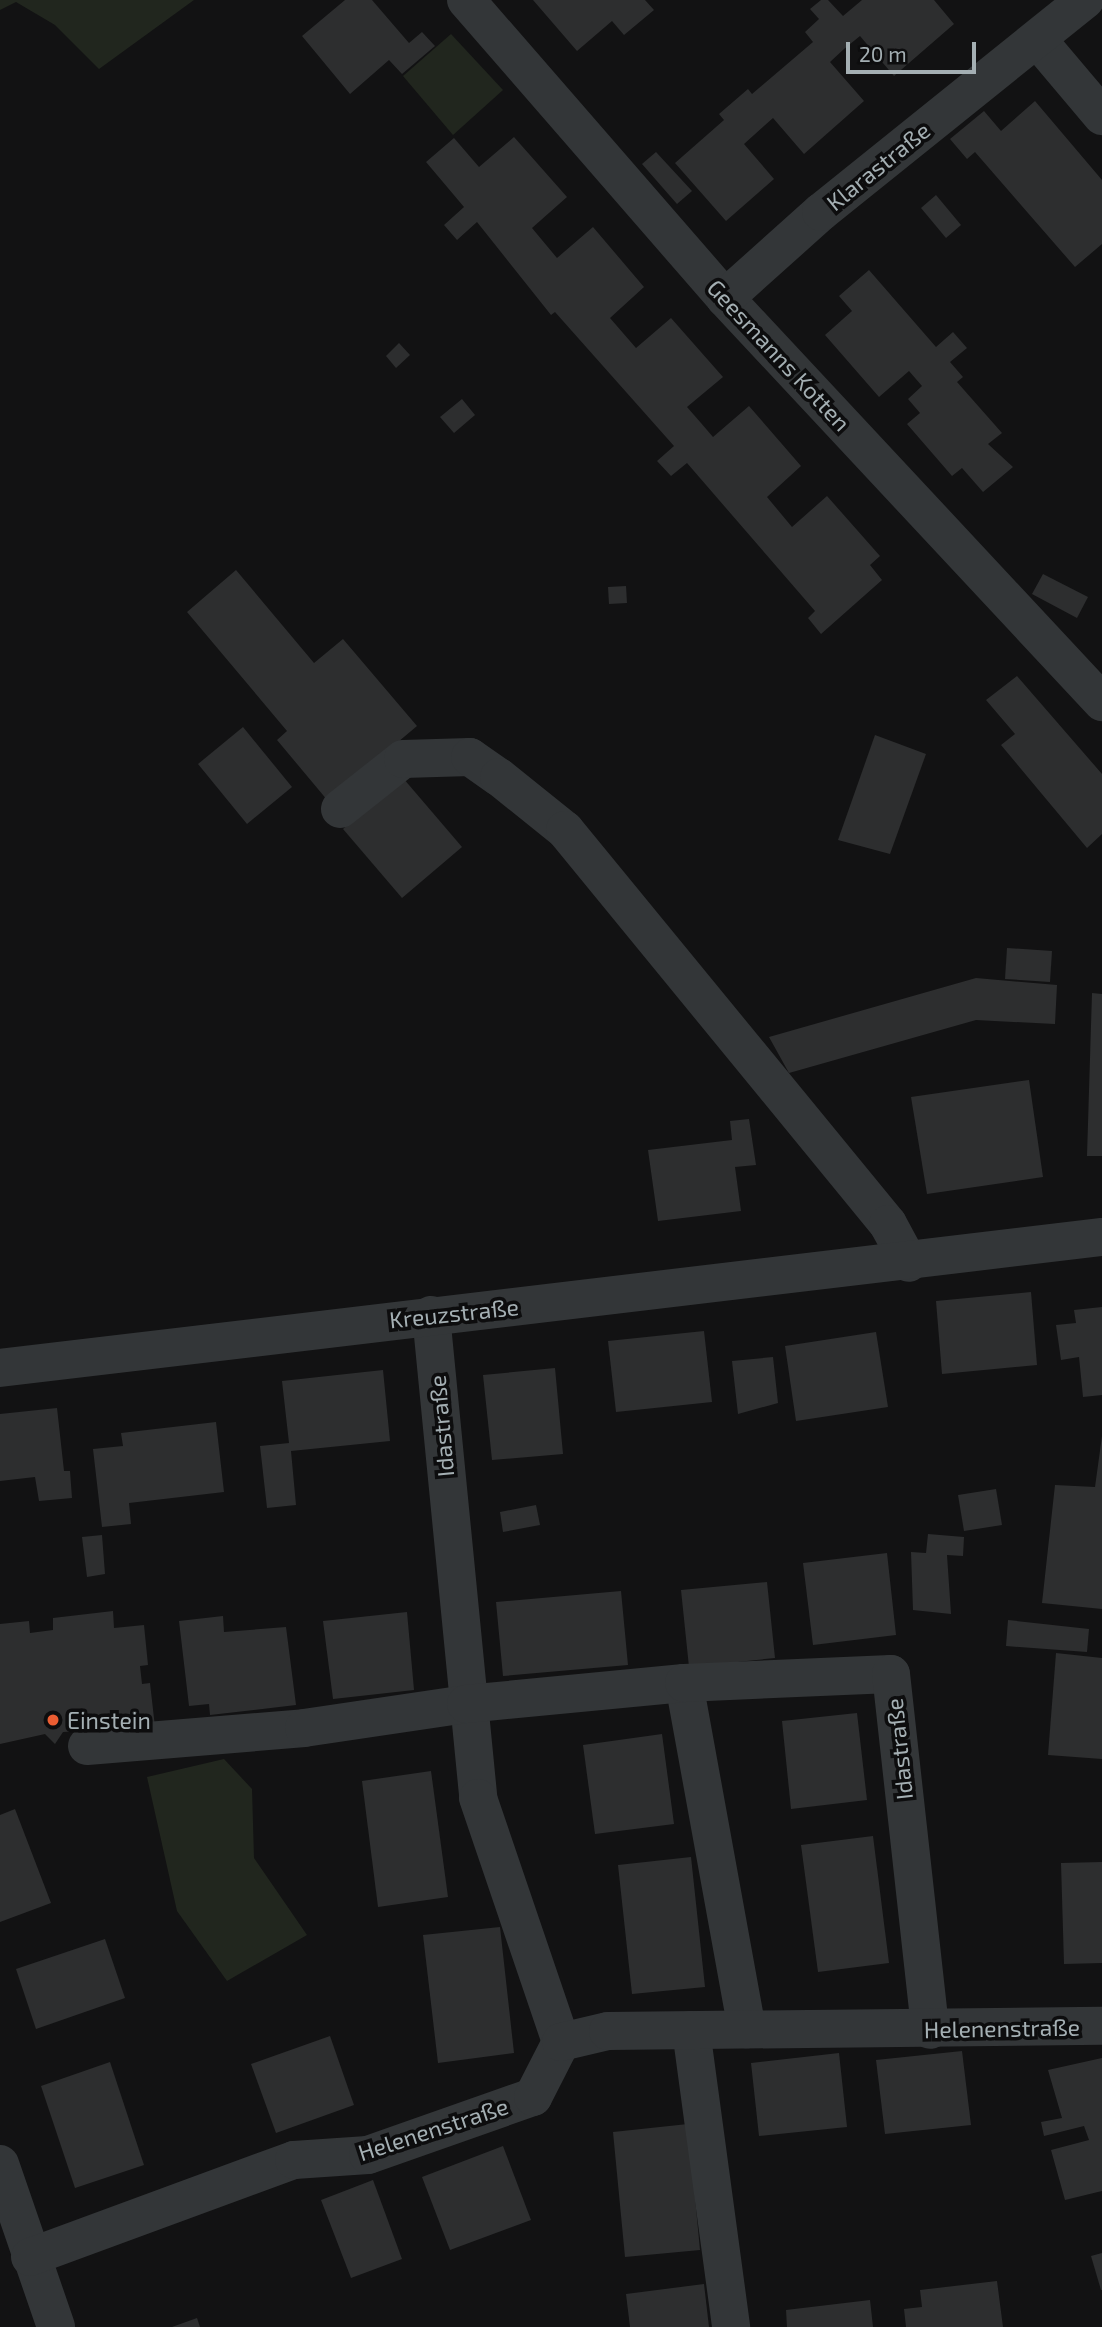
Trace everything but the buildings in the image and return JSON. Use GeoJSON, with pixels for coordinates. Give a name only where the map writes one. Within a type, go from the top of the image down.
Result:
{"type":"FeatureCollection","features":[{"type":"Feature","properties":{"kind":"street","name":"Geesmanns Kotten"},"geometry":{"type":"LineString","coordinates":[[466,0],[725,298],[1102,702]]}},
{"type":"Feature","properties":{"kind":"street","name":"Klarastraße"},"geometry":{"type":"LineString","coordinates":[[725,298],[821,212],[1085,0]]}},
{"type":"Feature","properties":{"kind":"street"},"geometry":{"type":"LineString","coordinates":[[1037,39],[1102,116]]}},
{"type":"Feature","properties":{"kind":"street"},"geometry":{"type":"LineString","coordinates":[[340,809],[403,759],[470,757],[508,784],[565,830],[888,1224],[909,1263]]}},
{"type":"Feature","properties":{"kind":"street","name":"Kreuzstraße"},"geometry":{"type":"LineString","coordinates":[[0,1368],[431,1315],[909,1263],[1102,1237]]}},
{"type":"Feature","properties":{"kind":"street","name":"Idastraße"},"geometry":{"type":"LineString","coordinates":[[431,1315],[466,1704],[478,1798],[561,2042]]}},
{"type":"Feature","properties":{"kind":"street","name":"Idastraße"},"geometry":{"type":"LineString","coordinates":[[87,1746],[304,1728],[466,1704],[684,1683],[891,1674],[930,2030]]}},
{"type":"Feature","properties":{"kind":"street"},"geometry":{"type":"LineString","coordinates":[[684,1683],[747,2029]]}},
{"type":"Feature","properties":{"kind":"street","name":"Helenenstraße"},"geometry":{"type":"LineString","coordinates":[[30,2257],[294,2160],[368,2155],[533,2097],[561,2042],[608,2031],[930,2030],[1102,2026]]}},
{"type":"Feature","properties":{"kind":"street"},"geometry":{"type":"LineString","coordinates":[[691,2030],[731,2327]]}},
{"type":"Feature","properties":{"kind":"street"},"geometry":{"type":"LineString","coordinates":[[0,2164],[56,2327]]}},
{"type":"Feature","properties":{"kind":"shaded area"},"geometry":{"type":"Polygon","coordinates":[[[0,0],[194,0],[99,69],[55,25],[16,2],[0,10],[0,0]]]}},
{"type":"Feature","properties":{"kind":"shaded area"},"geometry":{"type":"Polygon","coordinates":[[[451,34],[503,90],[453,135],[403,76],[451,34]]]}},
{"type":"Feature","properties":{"kind":"shaded area"},"geometry":{"type":"Polygon","coordinates":[[[224,1759],[252,1789],[254,1858],[307,1935],[227,1981],[177,1911],[147,1777],[224,1759]]]}},
{"type":"Feature","properties":{"kind":"place","name":"Einstein"},"geometry":{"type":"Point","coordinates":[53,1720]}}]}
